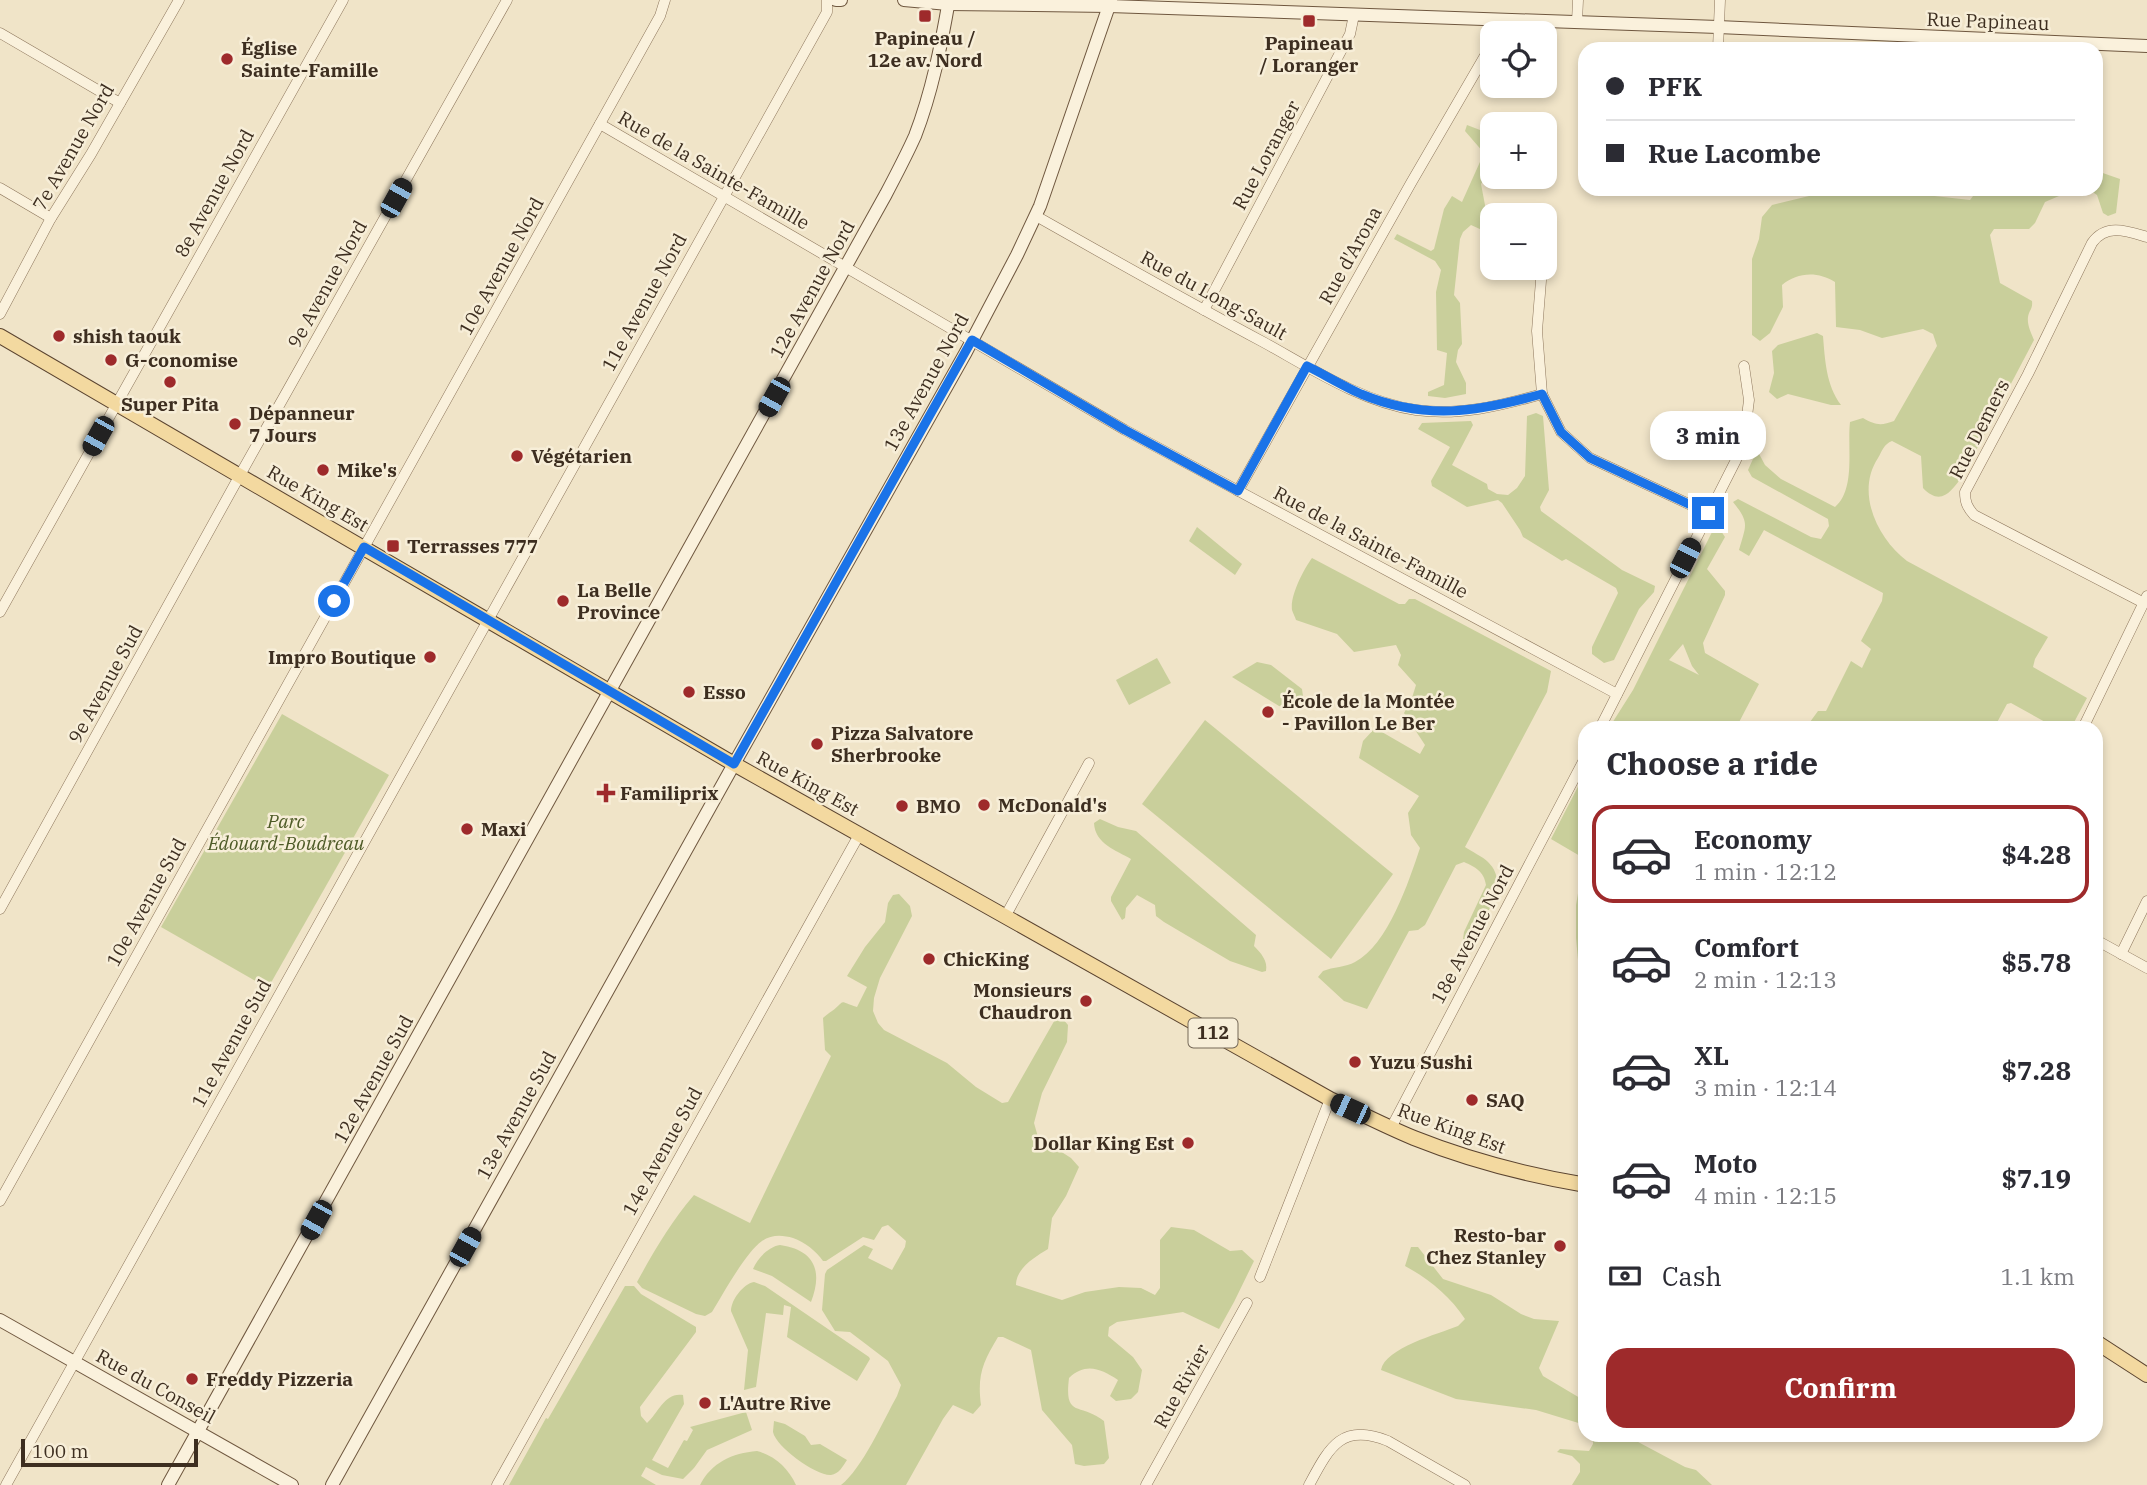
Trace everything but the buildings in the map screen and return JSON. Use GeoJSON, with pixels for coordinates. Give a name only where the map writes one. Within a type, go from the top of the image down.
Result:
{"type":"FeatureCollection","features":[{"type":"Feature","properties":{"kind":"main road","name":"Rue Papineau"},"geometry":{"type":"LineString","coordinates":[[904,0],[1110,3],[2057,42]]}},
{"type":"Feature","properties":{"kind":"main road","name":"12e Avenue Nord"},"geometry":{"type":"LineString","coordinates":[[611,692],[886,194],[915,135],[937,64],[949,2]]}},
{"type":"Feature","properties":{"kind":"main road","name":"13e Avenue Nord"},"geometry":{"type":"LineString","coordinates":[[734,764],[972,340],[1036,216],[1110,3]]}},
{"type":"Feature","properties":{"kind":"main road","name":"Rue Papineau"},"geometry":{"type":"LineString","coordinates":[[2103,44],[2147,46]]}},
{"type":"Feature","properties":{"kind":"main road","name":"Rue King Est"},"geometry":{"type":"LineString","coordinates":[[0,336],[734,764],[1330,1099],[1391,1128],[1481,1161],[1578,1183]]}},
{"type":"Feature","properties":{"kind":"main road","name":"12e Avenue Sud"},"geometry":{"type":"LineString","coordinates":[[168,1485],[611,692]]}},
{"type":"Feature","properties":{"kind":"main road","name":"13e Avenue Sud"},"geometry":{"type":"LineString","coordinates":[[332,1485],[734,764]]}},
{"type":"Feature","properties":{"kind":"main road","name":"Rue du Conseil"},"geometry":{"type":"LineString","coordinates":[[0,1321],[292,1485]]}},
{"type":"Feature","properties":{"kind":"main road"},"geometry":{"type":"LineString","coordinates":[[2103,1347],[2147,1375]]}},
{"type":"Feature","properties":{"kind":"street","name":"7e Avenue Nord"},"geometry":{"type":"LineString","coordinates":[[0,314],[51,219],[179,0]]}},
{"type":"Feature","properties":{"kind":"street","name":"8e Avenue Nord"},"geometry":{"type":"LineString","coordinates":[[0,612],[343,0]]}},
{"type":"Feature","properties":{"kind":"street","name":"9e Avenue Nord"},"geometry":{"type":"LineString","coordinates":[[240,475],[507,0]]}},
{"type":"Feature","properties":{"kind":"street","name":"10e Avenue Nord"},"geometry":{"type":"LineString","coordinates":[[364,547],[660,16],[666,0]]}},
{"type":"Feature","properties":{"kind":"street","name":"11e Avenue Nord"},"geometry":{"type":"LineString","coordinates":[[487,620],[827,12],[827,0]]}},
{"type":"Feature","properties":{"kind":"street"},"geometry":{"type":"LineString","coordinates":[[1577,22],[1578,0]]}},
{"type":"Feature","properties":{"kind":"street"},"geometry":{"type":"LineString","coordinates":[[1718,42],[1720,0]]}},
{"type":"Feature","properties":{"kind":"street","name":"Rue Loranger"},"geometry":{"type":"LineString","coordinates":[[1204,310],[1350,34],[1354,15]]}},
{"type":"Feature","properties":{"kind":"street"},"geometry":{"type":"LineString","coordinates":[[0,33],[120,103]]}},
{"type":"Feature","properties":{"kind":"street","name":"Rue d'Arona"},"geometry":{"type":"LineString","coordinates":[[1238,491],[1480,64]]}},
{"type":"Feature","properties":{"kind":"street","name":"Rue de la Sainte-Famille"},"geometry":{"type":"LineString","coordinates":[[600,124],[1125,430],[1618,694]]}},
{"type":"Feature","properties":{"kind":"street"},"geometry":{"type":"LineString","coordinates":[[0,188],[51,219]]}},
{"type":"Feature","properties":{"kind":"street","name":"Rue du Long-Sault"},"geometry":{"type":"LineString","coordinates":[[1036,216],[1362,394],[1415,410],[1458,412],[1501,406],[1542,394]]}},
{"type":"Feature","properties":{"kind":"street","name":"Rue Demers"},"geometry":{"type":"LineString","coordinates":[[2146,600],[1973,515],[1967,507],[1965,492],[2028,374],[2092,243],[2098,235],[2113,229],[2147,237]]}},
{"type":"Feature","properties":{"kind":"street"},"geometry":{"type":"LineString","coordinates":[[1541,280],[1537,331],[1542,394],[1561,432],[1590,458],[1708,513]]}},
{"type":"Feature","properties":{"kind":"street"},"geometry":{"type":"LineString","coordinates":[[1604,721],[1735,460],[1745,432],[1749,400],[1744,366]]}},
{"type":"Feature","properties":{"kind":"street","name":"9e Avenue Sud"},"geometry":{"type":"LineString","coordinates":[[0,909],[240,475]]}},
{"type":"Feature","properties":{"kind":"street","name":"10e Avenue Sud"},"geometry":{"type":"LineString","coordinates":[[0,1200],[364,547]]}},
{"type":"Feature","properties":{"kind":"street"},"geometry":{"type":"LineString","coordinates":[[2086,721],[2146,600]]}},
{"type":"Feature","properties":{"kind":"street","name":"11e Avenue Sud"},"geometry":{"type":"LineString","coordinates":[[6,1485],[487,620]]}},
{"type":"Feature","properties":{"kind":"street"},"geometry":{"type":"LineString","coordinates":[[1005,917],[1089,762]]}},
{"type":"Feature","properties":{"kind":"street","name":"18e Avenue Nord"},"geometry":{"type":"LineString","coordinates":[[1391,1128],[1578,772]]}},
{"type":"Feature","properties":{"kind":"street","name":"14e Avenue Sud"},"geometry":{"type":"LineString","coordinates":[[497,1485],[859,835]]}},
{"type":"Feature","properties":{"kind":"street"},"geometry":{"type":"LineString","coordinates":[[2121,954],[2147,901]]}},
{"type":"Feature","properties":{"kind":"street"},"geometry":{"type":"LineString","coordinates":[[2103,944],[2147,968]]}},
{"type":"Feature","properties":{"kind":"street"},"geometry":{"type":"LineString","coordinates":[[1260,1277],[1330,1099]]}},
{"type":"Feature","properties":{"kind":"street","name":"Rue Rivier"},"geometry":{"type":"LineString","coordinates":[[1146,1485],[1247,1303]]}},
{"type":"Feature","properties":{"kind":"street"},"geometry":{"type":"LineString","coordinates":[[1309,1485],[1324,1458],[1341,1440],[1360,1434],[1388,1441],[1465,1485]]}},
{"type":"Feature","properties":{"kind":"green space"},"geometry":{"type":"Polygon","coordinates":[[[1467,125],[1480,130],[1480,148],[1465,131],[1467,125]]]}},
{"type":"Feature","properties":{"kind":"green space"},"geometry":{"type":"Polygon","coordinates":[[[1480,162],[1480,189],[1485,203],[1480,203],[1480,229],[1471,225],[1460,239],[1454,295],[1460,303],[1462,344],[1456,362],[1466,383],[1466,394],[1445,398],[1428,396],[1428,392],[1444,385],[1447,353],[1437,350],[1436,292],[1441,270],[1435,261],[1394,239],[1397,234],[1431,251],[1434,249],[1444,209],[1452,196],[1462,202],[1480,162]]]}},
{"type":"Feature","properties":{"kind":"green space"},"geometry":{"type":"Polygon","coordinates":[[[2103,173],[2120,179],[2116,213],[2108,216],[2103,213],[2097,196],[2103,196],[2103,173]]]}},
{"type":"Feature","properties":{"kind":"green space"},"geometry":{"type":"Polygon","coordinates":[[[1809,196],[1934,196],[1970,200],[1973,196],[2059,196],[2045,202],[2035,223],[2029,229],[1994,229],[1990,235],[2000,283],[2032,301],[2028,320],[2034,340],[1963,475],[1946,495],[1929,494],[1923,488],[1921,456],[1892,441],[1885,446],[1871,472],[1869,500],[1887,541],[1907,561],[2048,637],[2033,667],[2087,698],[2075,721],[2043,721],[2011,703],[2007,704],[1998,721],[1811,721],[1818,711],[1826,711],[1851,661],[1862,668],[1871,649],[1861,641],[1882,601],[1883,593],[1764,530],[1749,556],[1739,550],[1745,524],[1733,502],[1738,499],[1811,537],[1821,539],[1829,526],[1828,519],[1752,477],[1748,470],[1757,450],[1765,465],[1781,479],[1835,507],[1842,499],[1848,479],[1850,422],[1863,418],[1878,424],[1894,421],[1937,346],[1933,334],[1923,329],[1882,338],[1860,330],[1836,327],[1835,282],[1808,274],[1782,285],[1783,307],[1770,333],[1760,341],[1752,335],[1752,259],[1759,239],[1762,217],[1772,205],[1809,196]]]}},
{"type":"Feature","properties":{"kind":"green space"},"geometry":{"type":"Polygon","coordinates":[[[1817,333],[1823,336],[1829,381],[1841,405],[1788,394],[1777,399],[1769,392],[1774,373],[1772,351],[1778,345],[1817,333]]]}},
{"type":"Feature","properties":{"kind":"green space"},"geometry":{"type":"Polygon","coordinates":[[[1536,413],[1543,416],[1549,490],[1540,507],[1541,511],[1622,570],[1655,586],[1654,592],[1639,609],[1614,660],[1604,663],[1592,654],[1592,647],[1618,593],[1616,588],[1566,559],[1562,561],[1523,537],[1498,500],[1467,507],[1432,486],[1431,481],[1450,447],[1418,429],[1422,423],[1471,421],[1473,425],[1452,465],[1487,484],[1488,489],[1497,494],[1508,495],[1525,476],[1527,416],[1536,413]]]}},
{"type":"Feature","properties":{"kind":"green space"},"geometry":{"type":"Polygon","coordinates":[[[1197,527],[1242,564],[1235,575],[1189,541],[1197,527]]]}},
{"type":"Feature","properties":{"kind":"green space"},"geometry":{"type":"Polygon","coordinates":[[[1713,530],[1721,531],[1725,537],[1707,569],[1725,591],[1725,595],[1703,643],[1705,653],[1759,684],[1740,721],[1613,721],[1633,690],[1713,530]],[[1683,644],[1669,660],[1699,675],[1692,666],[1683,644]]]}},
{"type":"Feature","properties":{"kind":"green space"},"geometry":{"type":"Polygon","coordinates":[[[1312,558],[1399,604],[1415,599],[1551,671],[1547,692],[1465,847],[1486,860],[1495,871],[1496,892],[1487,913],[1470,942],[1463,939],[1486,885],[1483,876],[1475,868],[1464,862],[1456,865],[1425,925],[1418,930],[1409,931],[1367,1009],[1344,1001],[1318,977],[1323,971],[1351,964],[1367,954],[1378,942],[1396,911],[1420,848],[1411,835],[1408,813],[1419,796],[1359,758],[1363,741],[1375,728],[1420,754],[1425,745],[1404,713],[1416,685],[1398,665],[1401,655],[1396,645],[1354,652],[1337,634],[1296,620],[1292,610],[1293,597],[1312,558]]]}},
{"type":"Feature","properties":{"kind":"green space"},"geometry":{"type":"Polygon","coordinates":[[[1157,658],[1171,683],[1129,705],[1116,680],[1157,658]]]}},
{"type":"Feature","properties":{"kind":"green space"},"geometry":{"type":"Polygon","coordinates":[[[1257,662],[1271,665],[1302,689],[1303,696],[1283,707],[1279,706],[1232,677],[1257,662]]]}},
{"type":"Feature","properties":{"kind":"green space","name":"Parc Édouard-Boudreau"},"geometry":{"type":"Polygon","coordinates":[[[282,714],[389,775],[268,988],[161,927],[282,714]]]}},
{"type":"Feature","properties":{"kind":"green space"},"geometry":{"type":"Polygon","coordinates":[[[1205,720],[1393,874],[1331,959],[1142,804],[1205,720]]]}},
{"type":"Feature","properties":{"kind":"green space"},"geometry":{"type":"Polygon","coordinates":[[[1578,787],[1578,855],[1551,839],[1578,787]]]}},
{"type":"Feature","properties":{"kind":"green space"},"geometry":{"type":"Polygon","coordinates":[[[1100,819],[1136,831],[1256,935],[1254,946],[1265,961],[1266,971],[1230,961],[1164,922],[1156,916],[1155,905],[1137,895],[1126,908],[1125,918],[1122,920],[1111,897],[1131,859],[1107,846],[1098,836],[1094,823],[1100,819]]]}},
{"type":"Feature","properties":{"kind":"green space"},"geometry":{"type":"Polygon","coordinates":[[[1578,893],[1578,960],[1576,938],[1578,893]]]}},
{"type":"Feature","properties":{"kind":"green space"},"geometry":{"type":"Polygon","coordinates":[[[899,894],[910,906],[912,916],[880,978],[874,998],[873,1011],[884,1030],[947,1063],[976,1087],[1002,1103],[1008,1102],[1057,1016],[1068,1025],[1067,1042],[1042,1093],[1034,1123],[1038,1137],[1071,1158],[1079,1167],[1052,1218],[1048,1249],[1023,1268],[1016,1285],[1062,1300],[1085,1292],[1119,1287],[1141,1288],[1155,1295],[1160,1288],[1160,1240],[1171,1227],[1194,1230],[1230,1251],[1242,1250],[1254,1261],[1219,1329],[1183,1312],[1117,1322],[1109,1327],[1108,1336],[1133,1357],[1142,1370],[1138,1392],[1131,1399],[1116,1401],[1110,1396],[1118,1380],[1100,1370],[1081,1370],[1069,1378],[1068,1391],[1072,1405],[1104,1421],[1109,1458],[1104,1464],[1075,1464],[1072,1445],[1042,1410],[1031,1350],[998,1337],[982,1369],[981,1405],[973,1414],[953,1405],[906,1485],[841,1485],[857,1468],[879,1431],[901,1385],[888,1361],[850,1332],[835,1331],[822,1310],[825,1274],[864,1245],[873,1249],[868,1258],[892,1270],[906,1241],[888,1225],[882,1227],[874,1240],[863,1237],[826,1261],[806,1244],[793,1238],[770,1237],[749,1254],[712,1312],[705,1316],[642,1288],[637,1282],[663,1237],[694,1195],[750,1223],[831,1056],[825,1050],[823,1018],[842,1002],[857,1007],[867,987],[847,976],[885,922],[888,903],[893,895],[899,894]]]}},
{"type":"Feature","properties":{"kind":"green space"},"geometry":{"type":"Polygon","coordinates":[[[780,1245],[801,1252],[813,1264],[816,1281],[811,1302],[772,1276],[753,1269],[764,1254],[780,1245]]]}},
{"type":"Feature","properties":{"kind":"green space"},"geometry":{"type":"Polygon","coordinates":[[[1411,1247],[1418,1247],[1443,1279],[1491,1295],[1534,1319],[1559,1321],[1539,1368],[1543,1376],[1578,1397],[1578,1423],[1536,1410],[1456,1399],[1381,1370],[1392,1355],[1458,1326],[1465,1319],[1438,1289],[1405,1266],[1411,1247]]]}},
{"type":"Feature","properties":{"kind":"green space"},"geometry":{"type":"Polygon","coordinates":[[[754,1282],[765,1286],[869,1357],[857,1381],[787,1337],[791,1307],[784,1305],[783,1315],[766,1313],[756,1387],[744,1390],[748,1350],[731,1311],[738,1293],[754,1282]]]}},
{"type":"Feature","properties":{"kind":"green space"},"geometry":{"type":"Polygon","coordinates":[[[625,1286],[634,1286],[641,1294],[696,1327],[696,1332],[640,1407],[641,1416],[647,1423],[667,1400],[683,1395],[684,1404],[652,1460],[668,1468],[693,1430],[690,1427],[746,1412],[752,1430],[707,1450],[683,1479],[662,1475],[646,1467],[641,1476],[656,1485],[509,1485],[546,1418],[548,1419],[625,1286]]]}},
{"type":"Feature","properties":{"kind":"green space"},"geometry":{"type":"Polygon","coordinates":[[[774,1421],[805,1436],[811,1445],[820,1444],[847,1460],[834,1474],[816,1471],[781,1445],[773,1432],[774,1421]]]}},
{"type":"Feature","properties":{"kind":"green space"},"geometry":{"type":"Polygon","coordinates":[[[1638,1442],[1696,1470],[1712,1485],[1572,1485],[1580,1472],[1580,1464],[1572,1456],[1557,1452],[1560,1449],[1589,1451],[1593,1444],[1638,1442]]]}},
{"type":"Feature","properties":{"kind":"green space"},"geometry":{"type":"Polygon","coordinates":[[[757,1451],[780,1464],[796,1485],[700,1485],[710,1471],[723,1460],[757,1451]]]}},
{"type":"Feature","properties":{"kind":"place","name":"Papineau / 12e av. Nord"},"geometry":{"type":"Point","coordinates":[925,16]}},
{"type":"Feature","properties":{"kind":"place","name":"Papineau / Loranger"},"geometry":{"type":"Point","coordinates":[1309,21]}},
{"type":"Feature","properties":{"kind":"place","name":"Église Sainte-Famille"},"geometry":{"type":"Point","coordinates":[227,59]}},
{"type":"Feature","properties":{"kind":"place","name":"shish taouk"},"geometry":{"type":"Point","coordinates":[59,336]}},
{"type":"Feature","properties":{"kind":"place","name":"G-conomise"},"geometry":{"type":"Point","coordinates":[111,360]}},
{"type":"Feature","properties":{"kind":"place","name":"Super Pita"},"geometry":{"type":"Point","coordinates":[170,382]}},
{"type":"Feature","properties":{"kind":"place","name":"Dépanneur 7 Jours"},"geometry":{"type":"Point","coordinates":[235,424]}},
{"type":"Feature","properties":{"kind":"place","name":"Végétarien"},"geometry":{"type":"Point","coordinates":[517,456]}},
{"type":"Feature","properties":{"kind":"place","name":"Mike's"},"geometry":{"type":"Point","coordinates":[323,470]}},
{"type":"Feature","properties":{"kind":"place","name":"Terrasses 777"},"geometry":{"type":"Point","coordinates":[393,546]}},
{"type":"Feature","properties":{"kind":"place","name":"La Belle Province"},"geometry":{"type":"Point","coordinates":[563,601]}},
{"type":"Feature","properties":{"kind":"place","name":"Impro Boutique"},"geometry":{"type":"Point","coordinates":[430,657]}},
{"type":"Feature","properties":{"kind":"place","name":"Esso"},"geometry":{"type":"Point","coordinates":[689,692]}},
{"type":"Feature","properties":{"kind":"place","name":"École de la Montée - Pavillon Le Ber"},"geometry":{"type":"Point","coordinates":[1268,712]}},
{"type":"Feature","properties":{"kind":"place","name":"Pizza Salvatore Sherbrooke"},"geometry":{"type":"Point","coordinates":[817,744]}},
{"type":"Feature","properties":{"kind":"place","name":"Familiprix"},"geometry":{"type":"Point","coordinates":[606,793]}},
{"type":"Feature","properties":{"kind":"place","name":"McDonald's"},"geometry":{"type":"Point","coordinates":[984,805]}},
{"type":"Feature","properties":{"kind":"place","name":"BMO"},"geometry":{"type":"Point","coordinates":[902,806]}},
{"type":"Feature","properties":{"kind":"place","name":"Maxi"},"geometry":{"type":"Point","coordinates":[467,829]}},
{"type":"Feature","properties":{"kind":"place","name":"ChicKing"},"geometry":{"type":"Point","coordinates":[929,959]}},
{"type":"Feature","properties":{"kind":"place","name":"Monsieurs Chaudron"},"geometry":{"type":"Point","coordinates":[1086,1001]}},
{"type":"Feature","properties":{"kind":"place","name":"Yuzu Sushi"},"geometry":{"type":"Point","coordinates":[1355,1062]}},
{"type":"Feature","properties":{"kind":"place","name":"SAQ"},"geometry":{"type":"Point","coordinates":[1472,1100]}},
{"type":"Feature","properties":{"kind":"place","name":"Dollar King Est"},"geometry":{"type":"Point","coordinates":[1188,1143]}},
{"type":"Feature","properties":{"kind":"place","name":"Resto-bar Chez Stanley"},"geometry":{"type":"Point","coordinates":[1560,1246]}},
{"type":"Feature","properties":{"kind":"place","name":"Freddy Pizzeria"},"geometry":{"type":"Point","coordinates":[192,1379]}},
{"type":"Feature","properties":{"kind":"place","name":"L'Autre Rive"},"geometry":{"type":"Point","coordinates":[705,1403]}},
{"type":"Feature","properties":{"kind":"route"},"geometry":{"type":"LineString","coordinates":[[334,601],[364,547],[734,764],[972,340],[1125,430],[1238,491],[1307,366],[1362,394],[1415,410],[1458,412],[1501,406],[1542,394],[1561,432],[1590,458],[1708,513]]}}]}
